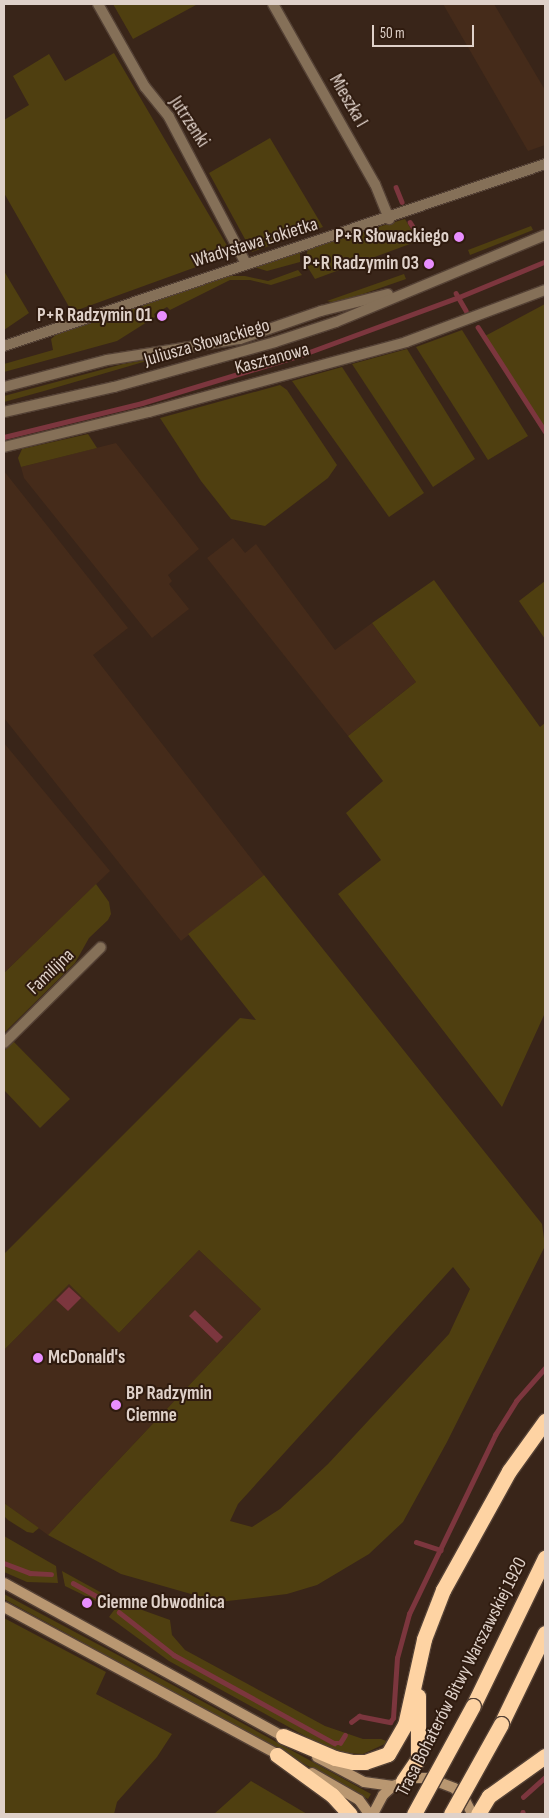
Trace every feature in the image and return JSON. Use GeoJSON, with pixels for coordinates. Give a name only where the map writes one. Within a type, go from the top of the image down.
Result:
{"type":"FeatureCollection","features":[{"type":"Feature","properties":{"kind":"highway"},"geometry":{"type":"LineString","coordinates":[[283,1736],[335,1758],[353,1762],[376,1759],[388,1754],[406,1725],[424,1639],[448,1582],[509,1471],[545,1421]]}},
{"type":"Feature","properties":{"kind":"highway","name":"Trasa Bohaterów Bitwy Warszawskiej 1920"},"geometry":{"type":"LineString","coordinates":[[414,1814],[473,1706],[545,1558]]}},
{"type":"Feature","properties":{"kind":"highway"},"geometry":{"type":"LineString","coordinates":[[451,1814],[501,1724],[545,1633]]}},
{"type":"Feature","properties":{"kind":"highway"},"geometry":{"type":"LineString","coordinates":[[398,1784],[418,1758],[417,1672]]}},
{"type":"Feature","properties":{"kind":"highway"},"geometry":{"type":"LineString","coordinates":[[277,1755],[332,1795],[350,1814]]}},
{"type":"Feature","properties":{"kind":"highway"},"geometry":{"type":"LineString","coordinates":[[478,1814],[489,1796],[545,1756]]}},
{"type":"Feature","properties":{"kind":"main road"},"geometry":{"type":"LineString","coordinates":[[4,1583],[364,1782],[398,1784],[428,1778],[442,1781],[464,1798],[472,1814]]}},
{"type":"Feature","properties":{"kind":"main road"},"geometry":{"type":"LineString","coordinates":[[4,1607],[359,1800],[369,1814]]}},
{"type":"Feature","properties":{"kind":"main road"},"geometry":{"type":"LineString","coordinates":[[373,1814],[383,1795],[398,1784]]}},
{"type":"Feature","properties":{"kind":"street","name":"Jutrzenki"},"geometry":{"type":"LineString","coordinates":[[98,4],[153,99],[170,117],[245,262]]}},
{"type":"Feature","properties":{"kind":"street","name":"Mieszka I"},"geometry":{"type":"LineString","coordinates":[[273,4],[375,184],[389,218]]}},
{"type":"Feature","properties":{"kind":"street","name":"Władysława Łokietka"},"geometry":{"type":"LineString","coordinates":[[4,346],[245,262],[389,218],[545,164]]}},
{"type":"Feature","properties":{"kind":"street","name":"Juliusza Słowackiego"},"geometry":{"type":"LineString","coordinates":[[4,412],[114,387],[235,354],[336,322],[413,288],[545,235]]}},
{"type":"Feature","properties":{"kind":"street","name":"Juliusza Słowackiego"},"geometry":{"type":"LineString","coordinates":[[4,387],[107,360],[240,339],[321,311],[413,288]]}},
{"type":"Feature","properties":{"kind":"street","name":"Kasztanowa"},"geometry":{"type":"LineString","coordinates":[[4,447],[149,412],[406,342],[545,290]]}},
{"type":"Feature","properties":{"kind":"street","name":"Familijna"},"geometry":{"type":"LineString","coordinates":[[4,1043],[101,948]]}},
{"type":"Feature","properties":{"kind":"shaded area"},"geometry":{"type":"Polygon","coordinates":[[[113,4],[195,4],[196,5],[133,39],[113,4]]]}},
{"type":"Feature","properties":{"kind":"shaded area"},"geometry":{"type":"Polygon","coordinates":[[[443,4],[494,4],[545,90],[545,145],[528,151],[443,4]]]}},
{"type":"Feature","properties":{"kind":"shaded area"},"geometry":{"type":"Polygon","coordinates":[[[114,53],[232,254],[72,312],[4,193],[4,120],[29,105],[13,76],[49,54],[65,81],[114,53]]]}},
{"type":"Feature","properties":{"kind":"shaded area"},"geometry":{"type":"Polygon","coordinates":[[[270,138],[323,227],[252,252],[209,173],[270,138]]]}},
{"type":"Feature","properties":{"kind":"shaded area"},"geometry":{"type":"Polygon","coordinates":[[[405,219],[418,241],[315,279],[305,263],[308,248],[405,219]]]}},
{"type":"Feature","properties":{"kind":"shaded area"},"geometry":{"type":"Polygon","coordinates":[[[531,226],[533,230],[470,255],[468,250],[531,226]]]}},
{"type":"Feature","properties":{"kind":"shaded area"},"geometry":{"type":"Polygon","coordinates":[[[300,251],[300,262],[267,271],[254,267],[300,251]]]}},
{"type":"Feature","properties":{"kind":"shaded area"},"geometry":{"type":"Polygon","coordinates":[[[298,270],[302,275],[271,285],[250,280],[230,280],[170,310],[167,307],[154,314],[155,317],[117,341],[4,372],[4,364],[53,350],[51,339],[57,334],[221,276],[245,276],[268,281],[298,270]]]}},
{"type":"Feature","properties":{"kind":"shaded area"},"geometry":{"type":"Polygon","coordinates":[[[4,271],[29,313],[4,330],[4,271]]]}},
{"type":"Feature","properties":{"kind":"shaded area"},"geometry":{"type":"Polygon","coordinates":[[[404,274],[406,279],[337,303],[327,301],[404,274]]]}},
{"type":"Feature","properties":{"kind":"shaded area"},"geometry":{"type":"Polygon","coordinates":[[[545,304],[545,429],[485,336],[545,304]]]}},
{"type":"Feature","properties":{"kind":"shaded area"},"geometry":{"type":"Polygon","coordinates":[[[462,330],[528,436],[488,460],[416,347],[462,330]]]}},
{"type":"Feature","properties":{"kind":"shaded area"},"geometry":{"type":"Polygon","coordinates":[[[407,349],[475,459],[433,487],[352,364],[407,349]]]}},
{"type":"Feature","properties":{"kind":"shaded area"},"geometry":{"type":"Polygon","coordinates":[[[157,358],[4,402],[4,396],[123,364],[157,358]]]}},
{"type":"Feature","properties":{"kind":"shaded area"},"geometry":{"type":"Polygon","coordinates":[[[342,367],[424,493],[389,517],[292,381],[342,367]]]}},
{"type":"Feature","properties":{"kind":"shaded area"},"geometry":{"type":"Polygon","coordinates":[[[280,385],[287,390],[337,465],[328,478],[265,526],[231,519],[201,481],[160,418],[280,385]]]}},
{"type":"Feature","properties":{"kind":"shaded area"},"geometry":{"type":"Polygon","coordinates":[[[88,434],[97,448],[21,467],[18,458],[22,449],[88,434]]]}},
{"type":"Feature","properties":{"kind":"shaded area"},"geometry":{"type":"Polygon","coordinates":[[[116,443],[199,549],[168,575],[172,581],[169,584],[189,609],[152,638],[24,478],[21,467],[116,443]]]}},
{"type":"Feature","properties":{"kind":"shaded area"},"geometry":{"type":"Polygon","coordinates":[[[4,471],[128,628],[93,655],[264,875],[181,941],[4,718],[4,471]]]}},
{"type":"Feature","properties":{"kind":"shaded area"},"geometry":{"type":"Polygon","coordinates":[[[233,538],[245,553],[256,544],[335,650],[372,623],[416,682],[348,736],[207,558],[233,538]]]}},
{"type":"Feature","properties":{"kind":"shaded area"},"geometry":{"type":"Polygon","coordinates":[[[434,580],[540,727],[545,723],[545,1013],[502,1107],[338,894],[381,860],[346,813],[383,781],[348,736],[416,682],[372,623],[434,580]]]}},
{"type":"Feature","properties":{"kind":"shaded area"},"geometry":{"type":"Polygon","coordinates":[[[545,581],[545,639],[519,601],[545,581]]]}},
{"type":"Feature","properties":{"kind":"shaded area"},"geometry":{"type":"Polygon","coordinates":[[[4,743],[110,871],[4,973],[4,743]]]}},
{"type":"Feature","properties":{"kind":"shaded area"},"geometry":{"type":"Polygon","coordinates":[[[264,875],[542,1224],[545,1246],[447,1442],[403,1522],[369,1554],[317,1585],[287,1594],[219,1602],[121,1574],[48,1535],[261,1309],[199,1250],[119,1333],[69,1284],[4,1350],[4,1254],[240,1018],[256,1020],[188,934],[264,875]],[[453,1267],[238,1504],[230,1521],[252,1527],[280,1509],[328,1464],[449,1334],[470,1289],[453,1267]]]}},
{"type":"Feature","properties":{"kind":"shaded area"},"geometry":{"type":"Polygon","coordinates":[[[96,884],[109,902],[111,914],[108,920],[89,938],[75,963],[4,1033],[4,973],[96,884]]]}},
{"type":"Feature","properties":{"kind":"shaded area"},"geometry":{"type":"Polygon","coordinates":[[[13,1041],[70,1099],[40,1128],[4,1090],[4,1051],[13,1041]]]}},
{"type":"Feature","properties":{"kind":"shaded area"},"geometry":{"type":"Polygon","coordinates":[[[199,1250],[261,1309],[48,1535],[4,1503],[4,1350],[69,1283],[119,1333],[199,1250]]]}},
{"type":"Feature","properties":{"kind":"shaded area"},"geometry":{"type":"Polygon","coordinates":[[[69,1287],[81,1298],[68,1311],[56,1300],[69,1287]]]}},
{"type":"Feature","properties":{"kind":"shaded area"},"geometry":{"type":"Polygon","coordinates":[[[195,1310],[223,1337],[217,1343],[189,1316],[195,1310]]]}},
{"type":"Feature","properties":{"kind":"shaded area"},"geometry":{"type":"Polygon","coordinates":[[[4,1503],[39,1528],[33,1533],[27,1532],[8,1520],[4,1516],[4,1503]]]}},
{"type":"Feature","properties":{"kind":"shaded area"},"geometry":{"type":"Polygon","coordinates":[[[4,1536],[56,1566],[58,1583],[27,1582],[4,1572],[4,1536]]]}},
{"type":"Feature","properties":{"kind":"shaded area"},"geometry":{"type":"Polygon","coordinates":[[[62,1571],[111,1598],[108,1607],[65,1586],[62,1571]]]}},
{"type":"Feature","properties":{"kind":"shaded area"},"geometry":{"type":"Polygon","coordinates":[[[4,1594],[371,1794],[368,1799],[4,1599],[4,1594]]]}},
{"type":"Feature","properties":{"kind":"shaded area"},"geometry":{"type":"Polygon","coordinates":[[[120,1602],[170,1620],[172,1635],[185,1650],[325,1726],[363,1739],[381,1739],[389,1742],[363,1754],[342,1753],[325,1747],[169,1661],[109,1617],[120,1602]]]}},
{"type":"Feature","properties":{"kind":"shaded area"},"geometry":{"type":"Polygon","coordinates":[[[4,1618],[106,1672],[96,1694],[172,1734],[157,1757],[117,1802],[114,1814],[4,1814],[4,1618]]]}},
{"type":"Feature","properties":{"kind":"shaded area"},"geometry":{"type":"Polygon","coordinates":[[[251,1781],[307,1814],[214,1814],[251,1781]]]}},
{"type":"Feature","properties":{"kind":"waterway"},"geometry":{"type":"LineString","coordinates":[[396,187],[402,202]]}},
{"type":"Feature","properties":{"kind":"waterway"},"geometry":{"type":"LineString","coordinates":[[410,222],[418,235]]}},
{"type":"Feature","properties":{"kind":"waterway"},"geometry":{"type":"LineString","coordinates":[[4,437],[142,403],[304,354],[459,297],[544,262]]}},
{"type":"Feature","properties":{"kind":"waterway"},"geometry":{"type":"LineString","coordinates":[[456,293],[466,310]]}},
{"type":"Feature","properties":{"kind":"waterway"},"geometry":{"type":"LineString","coordinates":[[478,327],[545,431]]}},
{"type":"Feature","properties":{"kind":"waterway"},"geometry":{"type":"LineString","coordinates":[[351,1722],[359,1716],[390,1722],[393,1718],[397,1658],[409,1614],[495,1435],[516,1401],[545,1368]]}},
{"type":"Feature","properties":{"kind":"waterway"},"geometry":{"type":"LineString","coordinates":[[416,1542],[441,1550]]}},
{"type":"Feature","properties":{"kind":"waterway"},"geometry":{"type":"LineString","coordinates":[[4,1563],[30,1573],[51,1574]]}},
{"type":"Feature","properties":{"kind":"waterway"},"geometry":{"type":"LineString","coordinates":[[73,1583],[109,1603]]}},
{"type":"Feature","properties":{"kind":"waterway"},"geometry":{"type":"LineString","coordinates":[[119,1612],[174,1655],[334,1743],[340,1743],[345,1735]]}},
{"type":"Feature","properties":{"kind":"waterway"},"geometry":{"type":"LineString","coordinates":[[523,1797],[545,1777]]}},
{"type":"Feature","properties":{"kind":"place","name":"P+R Słowackiego"},"geometry":{"type":"Point","coordinates":[459,237]}},
{"type":"Feature","properties":{"kind":"place","name":"P+R Radzymin 03"},"geometry":{"type":"Point","coordinates":[429,264]}},
{"type":"Feature","properties":{"kind":"place","name":"P+R Radzymin 01"},"geometry":{"type":"Point","coordinates":[162,316]}},
{"type":"Feature","properties":{"kind":"place","name":"McDonald's"},"geometry":{"type":"Point","coordinates":[38,1358]}},
{"type":"Feature","properties":{"kind":"place","name":"BP Radzymin Ciemne"},"geometry":{"type":"Point","coordinates":[116,1405]}},
{"type":"Feature","properties":{"kind":"place","name":"Ciemne Obwodnica"},"geometry":{"type":"Point","coordinates":[87,1603]}}]}
